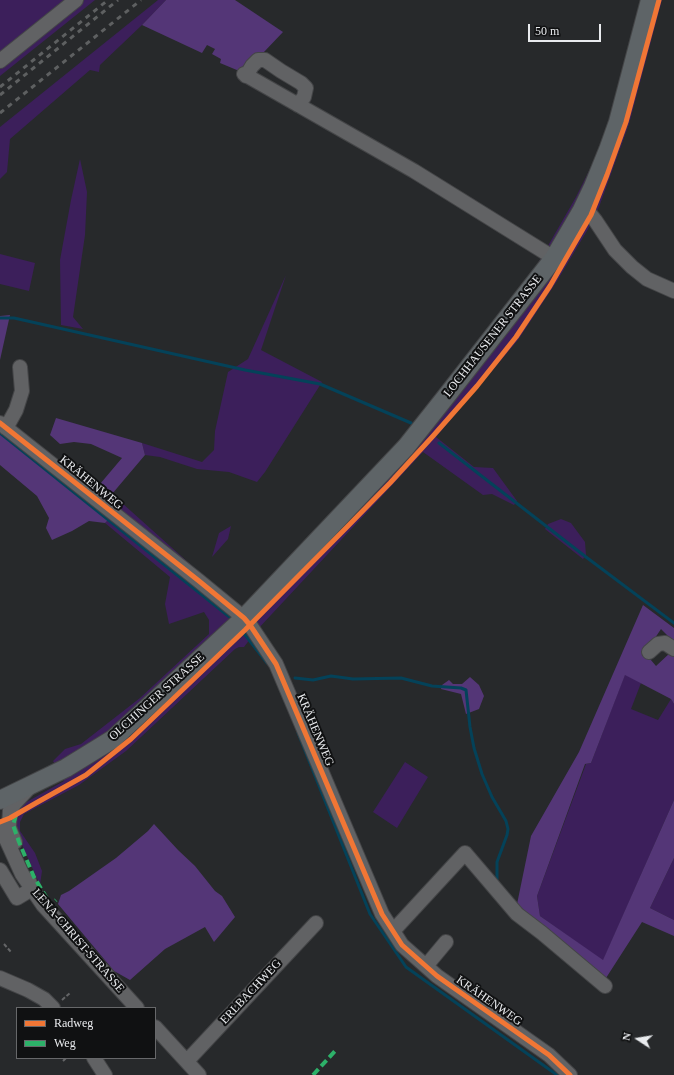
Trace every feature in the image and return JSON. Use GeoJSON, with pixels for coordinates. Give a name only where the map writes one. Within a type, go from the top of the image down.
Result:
{"type":"FeatureCollection","features":[{"type":"Feature","properties":{"kind":"main road","name":"LOCHHAUSENER STRASSE"},"geometry":{"type":"LineString","coordinates":[[244,618],[406,447],[554,258],[594,187],[608,150],[618,122],[650,0]]}},
{"type":"Feature","properties":{"kind":"main road","name":"OLCHINGER STRASSE"},"geometry":{"type":"LineString","coordinates":[[0,800],[66,768],[113,739],[244,618]]}},
{"type":"Feature","properties":{"kind":"street"},"geometry":{"type":"LineString","coordinates":[[0,61],[76,0]]}},
{"type":"Feature","properties":{"kind":"street"},"geometry":{"type":"LineString","coordinates":[[298,105],[304,97],[306,88],[302,83],[265,60],[258,60],[245,75],[414,171],[554,258]]}},
{"type":"Feature","properties":{"kind":"street"},"geometry":{"type":"LineString","coordinates":[[582,210],[591,215],[615,250],[632,267],[647,279],[674,291]]}},
{"type":"Feature","properties":{"kind":"street"},"geometry":{"type":"LineString","coordinates":[[3,425],[16,410],[22,391],[20,367]]}},
{"type":"Feature","properties":{"kind":"street","name":"KRÄHENWEG"},"geometry":{"type":"LineString","coordinates":[[3,425],[244,618],[276,664],[382,914],[402,945],[437,976],[549,1055],[570,1075]]}},
{"type":"Feature","properties":{"kind":"street"},"geometry":{"type":"LineString","coordinates":[[649,652],[658,644],[665,643],[674,649]]}},
{"type":"Feature","properties":{"kind":"street"},"geometry":{"type":"LineString","coordinates":[[0,870],[17,898],[32,888],[9,827],[10,810],[32,784]]}},
{"type":"Feature","properties":{"kind":"street","name":"LENA-CHRIST-STRASSE"},"geometry":{"type":"LineString","coordinates":[[2,838],[22,874],[43,904],[129,1005]]}},
{"type":"Feature","properties":{"kind":"street"},"geometry":{"type":"LineString","coordinates":[[393,931],[465,853],[517,914],[606,986]]}},
{"type":"Feature","properties":{"kind":"street","name":"ERLBACHWEG"},"geometry":{"type":"LineString","coordinates":[[187,1061],[316,923]]}},
{"type":"Feature","properties":{"kind":"street"},"geometry":{"type":"LineString","coordinates":[[426,966],[446,942]]}},
{"type":"Feature","properties":{"kind":"street"},"geometry":{"type":"LineString","coordinates":[[0,978],[28,990],[44,999],[51,1007]]}},
{"type":"Feature","properties":{"kind":"street"},"geometry":{"type":"LineString","coordinates":[[156,1028],[199,1075]]}},
{"type":"Feature","properties":{"kind":"street"},"geometry":{"type":"LineString","coordinates":[[95,1059],[105,1075]]}},
{"type":"Feature","properties":{"kind":"path"},"geometry":{"type":"LineString","coordinates":[[4,944],[11,952]]}},
{"type":"Feature","properties":{"kind":"shaded area"},"geometry":{"type":"Polygon","coordinates":[[[0,0],[72,0],[0,58],[0,0]]]}},
{"type":"Feature","properties":{"kind":"shaded area"},"geometry":{"type":"Polygon","coordinates":[[[78,0],[95,0],[0,76],[0,64],[78,0]]]}},
{"type":"Feature","properties":{"kind":"shaded area"},"geometry":{"type":"Polygon","coordinates":[[[158,0],[166,0],[100,65],[99,72],[90,70],[10,139],[7,172],[0,179],[0,127],[158,0]]]}},
{"type":"Feature","properties":{"kind":"shaded area"},"geometry":{"type":"Polygon","coordinates":[[[166,0],[235,0],[283,32],[244,73],[220,63],[221,59],[212,54],[215,49],[207,45],[202,53],[142,25],[166,0]]]}},
{"type":"Feature","properties":{"kind":"shaded area"},"geometry":{"type":"Polygon","coordinates":[[[644,0],[662,0],[629,124],[599,207],[591,224],[557,281],[518,340],[436,437],[474,467],[493,468],[517,501],[514,505],[492,494],[483,495],[423,452],[257,630],[244,647],[235,649],[126,751],[79,785],[24,814],[20,822],[20,831],[35,853],[42,871],[40,885],[14,827],[16,808],[64,781],[53,761],[65,749],[81,744],[140,698],[209,634],[209,620],[204,612],[169,624],[165,604],[170,577],[105,523],[112,516],[234,615],[246,607],[401,441],[537,265],[576,197],[593,163],[611,117],[644,0]]]}},
{"type":"Feature","properties":{"kind":"shaded area"},"geometry":{"type":"Polygon","coordinates":[[[80,159],[87,192],[85,235],[73,317],[83,329],[61,325],[60,260],[80,159]]]}},
{"type":"Feature","properties":{"kind":"shaded area"},"geometry":{"type":"Polygon","coordinates":[[[0,254],[35,263],[29,291],[0,284],[0,254]]]}},
{"type":"Feature","properties":{"kind":"shaded area"},"geometry":{"type":"Polygon","coordinates":[[[286,275],[261,350],[322,382],[265,472],[257,482],[229,472],[197,469],[160,457],[145,455],[142,443],[202,462],[214,450],[215,431],[228,372],[248,359],[286,275]]]}},
{"type":"Feature","properties":{"kind":"shaded area"},"geometry":{"type":"Polygon","coordinates":[[[10,315],[0,360],[0,316],[10,315]]]}},
{"type":"Feature","properties":{"kind":"shaded area"},"geometry":{"type":"Polygon","coordinates":[[[56,418],[142,443],[145,455],[112,494],[115,513],[105,523],[89,521],[52,540],[46,528],[49,518],[37,496],[0,465],[0,427],[89,497],[122,458],[91,444],[74,442],[60,444],[50,435],[56,418]]]}},
{"type":"Feature","properties":{"kind":"shaded area"},"geometry":{"type":"Polygon","coordinates":[[[112,494],[200,573],[115,513],[112,494]]]}},
{"type":"Feature","properties":{"kind":"shaded area"},"geometry":{"type":"Polygon","coordinates":[[[561,519],[571,523],[585,542],[586,555],[583,559],[545,529],[548,524],[561,519]]]}},
{"type":"Feature","properties":{"kind":"shaded area"},"geometry":{"type":"Polygon","coordinates":[[[231,526],[228,539],[212,557],[219,533],[231,526]]]}},
{"type":"Feature","properties":{"kind":"shaded area"},"geometry":{"type":"Polygon","coordinates":[[[643,605],[674,628],[674,642],[661,629],[645,653],[656,666],[671,652],[674,654],[674,704],[671,699],[625,675],[591,763],[585,764],[537,896],[540,916],[603,960],[674,800],[674,858],[650,908],[674,920],[674,936],[642,922],[606,978],[516,909],[531,836],[579,752],[643,605]]]}},
{"type":"Feature","properties":{"kind":"shaded area"},"geometry":{"type":"Polygon","coordinates":[[[625,674],[641,683],[631,709],[658,720],[671,699],[674,704],[674,800],[603,961],[540,916],[537,896],[586,764],[591,763],[625,674]]]}},
{"type":"Feature","properties":{"kind":"shaded area"},"geometry":{"type":"Polygon","coordinates":[[[470,677],[479,685],[484,696],[479,709],[466,714],[461,694],[441,689],[442,685],[449,680],[453,684],[462,684],[470,677]]]}},
{"type":"Feature","properties":{"kind":"shaded area"},"geometry":{"type":"Polygon","coordinates":[[[405,762],[428,777],[397,828],[373,812],[405,762]]]}},
{"type":"Feature","properties":{"kind":"shaded area"},"geometry":{"type":"Polygon","coordinates":[[[154,824],[195,866],[215,891],[222,896],[235,917],[214,942],[205,927],[165,949],[130,980],[114,971],[58,904],[61,895],[116,858],[148,831],[154,824]]]}},
{"type":"Feature","properties":{"kind":"shaded area"},"geometry":{"type":"Polygon","coordinates":[[[674,858],[674,920],[650,908],[674,858]]]}},
{"type":"Feature","properties":{"kind":"waterway"},"geometry":{"type":"LineString","coordinates":[[0,318],[14,318],[245,370],[320,384],[411,423]]}},
{"type":"Feature","properties":{"kind":"waterway"},"geometry":{"type":"LineString","coordinates":[[0,433],[232,619]]}},
{"type":"Feature","properties":{"kind":"waterway"},"geometry":{"type":"LineString","coordinates":[[439,443],[674,623]]}},
{"type":"Feature","properties":{"kind":"waterway"},"geometry":{"type":"LineString","coordinates":[[242,631],[267,663]]}},
{"type":"Feature","properties":{"kind":"waterway"},"geometry":{"type":"LineString","coordinates":[[295,678],[313,680],[331,676],[353,679],[401,678],[432,686],[461,688],[466,690],[474,748],[482,774],[492,797],[506,821],[508,829],[497,862],[497,880]]}},
{"type":"Feature","properties":{"kind":"waterway"},"geometry":{"type":"LineString","coordinates":[[298,733],[370,914],[406,967],[557,1075]]}},
{"type":"Feature","properties":{"kind":"railway"},"geometry":{"type":"LineString","coordinates":[[0,87],[108,0]]}},
{"type":"Feature","properties":{"kind":"railway"},"geometry":{"type":"LineString","coordinates":[[0,95],[118,0]]}},
{"type":"Feature","properties":{"kind":"railway"},"geometry":{"type":"LineString","coordinates":[[0,113],[141,0]]}},
{"type":"Feature","properties":{"kind":"marked path"},"geometry":{"type":"LineString","coordinates":[[16,815],[13,825],[19,842],[34,877],[51,905]]}},
{"type":"Feature","properties":{"kind":"marked path"},"geometry":{"type":"LineString","coordinates":[[47,909],[56,900]]}},
{"type":"Feature","properties":{"kind":"marked path"},"geometry":{"type":"LineString","coordinates":[[313,1075],[336,1050]]}},
{"type":"Feature","properties":{"kind":"cycle path"},"geometry":{"type":"LineString","coordinates":[[0,822],[10,818],[86,775],[131,739],[245,630],[347,527],[390,483],[477,386],[516,337],[550,286],[591,215],[626,122],[659,0]]}},
{"type":"Feature","properties":{"kind":"cycle path"},"geometry":{"type":"LineString","coordinates":[[0,423],[244,618],[276,664],[382,914],[402,945],[437,976],[549,1055],[570,1075]]}}]}
